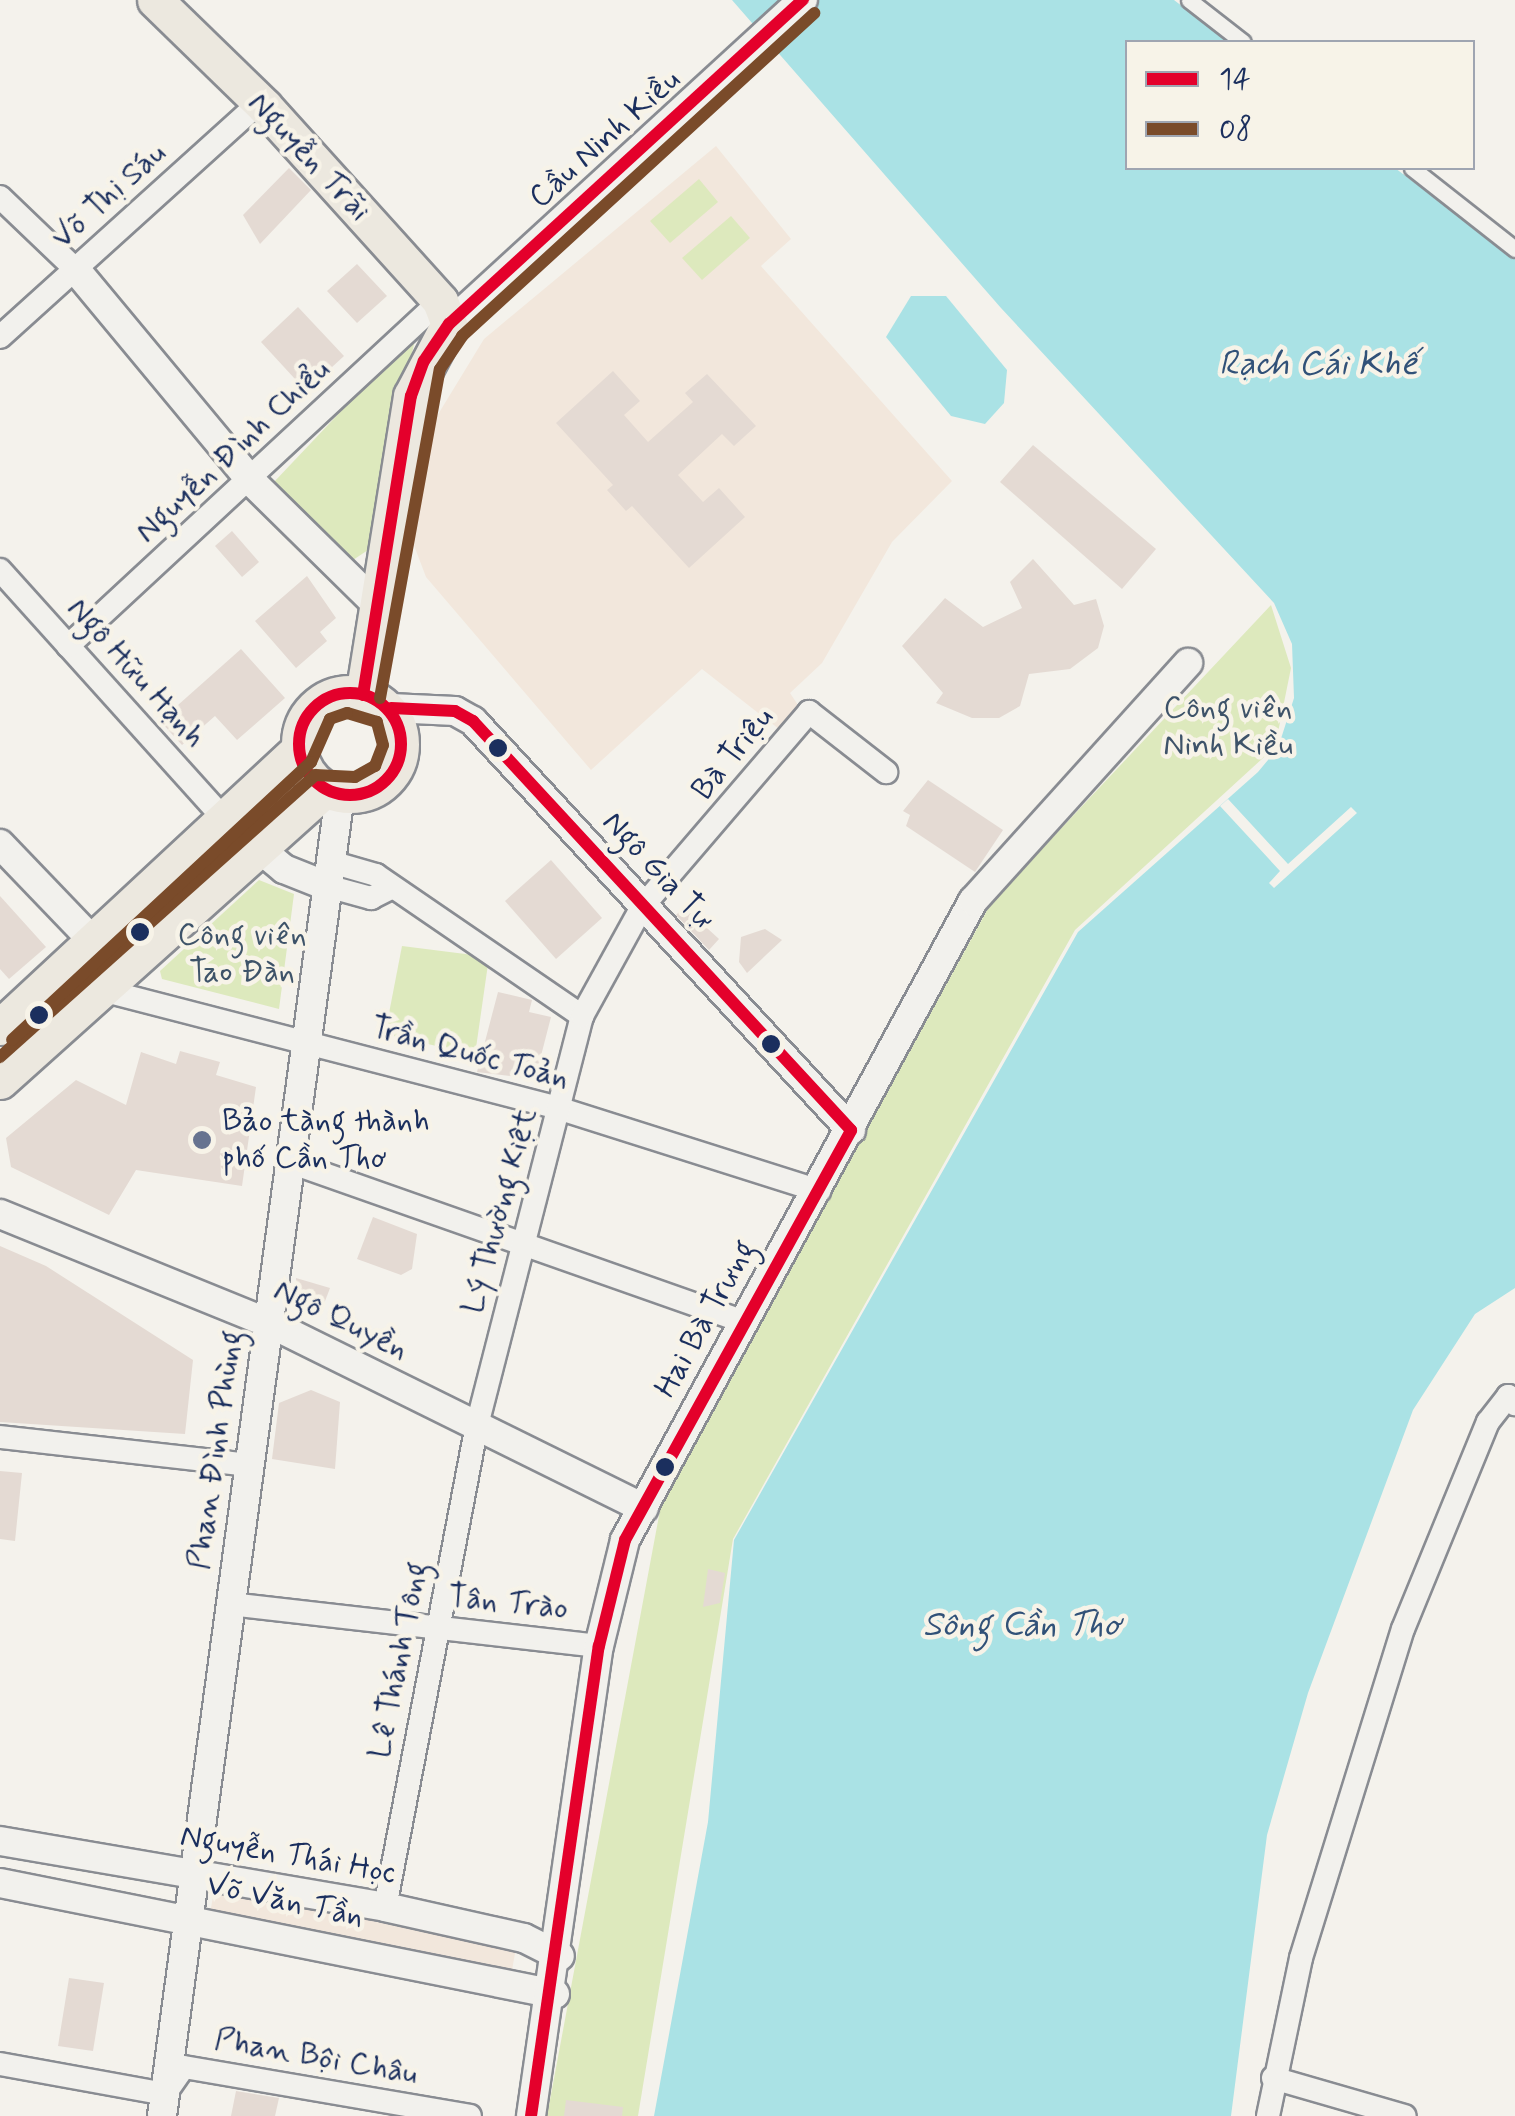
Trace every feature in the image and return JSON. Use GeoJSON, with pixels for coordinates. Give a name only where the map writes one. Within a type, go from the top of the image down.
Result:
{"type":"FeatureCollection","features":[{"type":"Feature","properties":{"kind":"main road","name":"Nguyễn Trãi"},"geometry":{"type":"LineString","coordinates":[[156,0],[260,102],[444,312]]}},
{"type":"Feature","properties":{"kind":"main road"},"geometry":{"type":"LineString","coordinates":[[0,1081],[257,850],[332,792],[374,789],[398,763],[376,702],[376,604],[411,396],[444,312]]}},
{"type":"Feature","properties":{"kind":"main road"},"geometry":{"type":"LineString","coordinates":[[0,1027],[299,749],[317,706],[376,702]]}},
{"type":"Feature","properties":{"kind":"main road"},"geometry":{"type":"LineString","coordinates":[[299,749],[332,792]]}},
{"type":"Feature","properties":{"kind":"street","name":"Cầu Ninh Kiều"},"geometry":{"type":"LineString","coordinates":[[444,312],[523,262],[804,0]]}},
{"type":"Feature","properties":{"kind":"street"},"geometry":{"type":"LineString","coordinates":[[1190,0],[1240,40]]}},
{"type":"Feature","properties":{"kind":"street","name":"Võ Thị Sáu"},"geometry":{"type":"LineString","coordinates":[[0,337],[260,102]]}},
{"type":"Feature","properties":{"kind":"street"},"geometry":{"type":"LineString","coordinates":[[1415,170],[1515,248]]}},
{"type":"Feature","properties":{"kind":"street"},"geometry":{"type":"LineString","coordinates":[[0,196],[76,270],[251,481],[376,604]]}},
{"type":"Feature","properties":{"kind":"street","name":"Nguyễn Đình Chiểu"},"geometry":{"type":"LineString","coordinates":[[68,646],[444,312]]}},
{"type":"Feature","properties":{"kind":"street","name":"Ngô Hữu Hạnh"},"geometry":{"type":"LineString","coordinates":[[0,570],[224,820]]}},
{"type":"Feature","properties":{"kind":"street","name":"Hai Bà Trưng"},"geometry":{"type":"LineString","coordinates":[[532,2116],[555,1994],[599,1646],[624,1540],[742,1321],[819,1192],[973,900],[1188,663]]}},
{"type":"Feature","properties":{"kind":"street","name":"Ngô Gia Tự"},"geometry":{"type":"LineString","coordinates":[[376,702],[455,712],[473,721],[851,1130]]}},
{"type":"Feature","properties":{"kind":"street","name":"Bà Triệu"},"geometry":{"type":"LineString","coordinates":[[642,907],[809,712],[886,772]]}},
{"type":"Feature","properties":{"kind":"street","name":"Phan Đình Phùng"},"geometry":{"type":"LineString","coordinates":[[167,2109],[188,1916],[329,874],[332,792]]}},
{"type":"Feature","properties":{"kind":"street"},"geometry":{"type":"LineString","coordinates":[[224,820],[257,850],[329,874],[376,875],[389,889],[582,1016]]}},
{"type":"Feature","properties":{"kind":"street"},"geometry":{"type":"LineString","coordinates":[[0,844],[93,941]]}},
{"type":"Feature","properties":{"kind":"street","name":"Lý Thường Kiệt"},"geometry":{"type":"LineString","coordinates":[[477,1425],[561,1110],[582,1016],[642,907]]}},
{"type":"Feature","properties":{"kind":"street","name":"Trần Quốc Toản"},"geometry":{"type":"LineString","coordinates":[[102,990],[561,1110],[819,1192]]}},
{"type":"Feature","properties":{"kind":"street"},"geometry":{"type":"LineString","coordinates":[[290,1162],[742,1321]]}},
{"type":"Feature","properties":{"kind":"street","name":"Ngô Quyền"},"geometry":{"type":"LineString","coordinates":[[0,1214],[269,1323],[644,1508]]}},
{"type":"Feature","properties":{"kind":"street"},"geometry":{"type":"LineString","coordinates":[[1268,2116],[1301,1958],[1403,1629],[1455,1493],[1512,1397]]}},
{"type":"Feature","properties":{"kind":"street","name":"Lê Thánh Tông"},"geometry":{"type":"LineString","coordinates":[[385,1906],[477,1425]]}},
{"type":"Feature","properties":{"kind":"street"},"geometry":{"type":"LineString","coordinates":[[0,1437],[250,1465]]}},
{"type":"Feature","properties":{"kind":"street","name":"Tân Trào"},"geometry":{"type":"LineString","coordinates":[[230,1604],[599,1646]]}},
{"type":"Feature","properties":{"kind":"street","name":"Nguyễn Thái Học"},"geometry":{"type":"LineString","coordinates":[[0,1841],[385,1906],[524,1938],[560,1956]]}},
{"type":"Feature","properties":{"kind":"street","name":"Võ Văn Tần"},"geometry":{"type":"LineString","coordinates":[[0,1884],[188,1916],[555,1994]]}},
{"type":"Feature","properties":{"kind":"street"},"geometry":{"type":"LineString","coordinates":[[0,2064],[167,2109]]}},
{"type":"Feature","properties":{"kind":"street","name":"Phan Bội Châu"},"geometry":{"type":"LineString","coordinates":[[167,2109],[184,2067],[470,2116]]}},
{"type":"Feature","properties":{"kind":"street"},"geometry":{"type":"LineString","coordinates":[[1273,2078],[1405,2116]]}},
{"type":"Feature","properties":{"kind":"shaded area"},"geometry":{"type":"Polygon","coordinates":[[[716,146],[791,239],[761,266],[952,481],[892,542],[822,663],[790,693],[802,711],[784,733],[702,669],[591,770],[426,577],[404,519],[423,439],[484,339],[716,146]]]}},
{"type":"Feature","properties":{"kind":"shaded area"},"geometry":{"type":"Polygon","coordinates":[[[216,1881],[518,1937],[512,1970],[210,1913],[216,1881]]]}},
{"type":"Feature","properties":{"kind":"green space"},"geometry":{"type":"Polygon","coordinates":[[[699,179],[718,202],[670,243],[650,221],[699,179]]]}},
{"type":"Feature","properties":{"kind":"green space"},"geometry":{"type":"Polygon","coordinates":[[[731,216],[750,238],[702,280],[682,258],[731,216]]]}},
{"type":"Feature","properties":{"kind":"green space"},"geometry":{"type":"Polygon","coordinates":[[[417,331],[368,550],[344,566],[273,491],[274,482],[417,331]]]}},
{"type":"Feature","properties":{"kind":"green space","name":"Công viên Ninh Kiều"},"geometry":{"type":"Polygon","coordinates":[[[1271,605],[1291,668],[1275,747],[1075,930],[733,1539],[638,2116],[547,2116],[661,1505],[991,903],[1271,605]]]}},
{"type":"Feature","properties":{"kind":"green space","name":"Công viên Tao Đàn"},"geometry":{"type":"Polygon","coordinates":[[[259,880],[294,894],[279,1009],[162,979],[160,971],[259,880]]]}},
{"type":"Feature","properties":{"kind":"green space"},"geometry":{"type":"Polygon","coordinates":[[[402,946],[489,957],[475,1055],[385,1034],[402,946]]]}},
{"type":"Feature","properties":{"kind":"water","name":"Sông Cần Thơ"},"geometry":{"type":"Polygon","coordinates":[[[732,0],[1174,0],[1226,40],[1125,40],[1125,170],[1398,170],[1515,259],[1515,1288],[1475,1314],[1413,1410],[1308,1693],[1267,1835],[1231,2116],[654,2116],[708,1822],[734,1540],[1078,932],[1258,772],[1278,748],[1294,698],[1292,644],[1274,603],[1001,308],[732,0]]]}},
{"type":"Feature","properties":{"kind":"water"},"geometry":{"type":"Polygon","coordinates":[[[911,296],[946,296],[1007,370],[1004,403],[985,424],[951,416],[886,337],[911,296]]]}},
{"type":"Feature","properties":{"kind":"pier"},"geometry":{"type":"Polygon","coordinates":[[[1228,799],[1288,864],[1351,807],[1357,813],[1274,888],[1269,883],[1280,871],[1220,806],[1228,799]]]}},
{"type":"Feature","properties":{"kind":"building"},"geometry":{"type":"Polygon","coordinates":[[[289,168],[311,190],[260,244],[243,215],[289,168]]]}},
{"type":"Feature","properties":{"kind":"building"},"geometry":{"type":"Polygon","coordinates":[[[357,264],[387,296],[357,323],[327,291],[357,264]]]}},
{"type":"Feature","properties":{"kind":"building"},"geometry":{"type":"Polygon","coordinates":[[[298,307],[344,356],[306,391],[261,342],[298,307]]]}},
{"type":"Feature","properties":{"kind":"building"},"geometry":{"type":"Polygon","coordinates":[[[613,371],[640,401],[624,415],[648,442],[693,402],[685,393],[707,374],[756,426],[734,446],[722,434],[678,475],[703,502],[719,488],[745,517],[689,568],[632,506],[626,511],[607,490],[613,485],[556,423],[613,371]]]}},
{"type":"Feature","properties":{"kind":"building"},"geometry":{"type":"Polygon","coordinates":[[[1033,445],[1156,549],[1122,589],[1000,482],[1033,445]]]}},
{"type":"Feature","properties":{"kind":"building"},"geometry":{"type":"Polygon","coordinates":[[[232,531],[259,562],[242,577],[215,546],[232,531]]]}},
{"type":"Feature","properties":{"kind":"building"},"geometry":{"type":"Polygon","coordinates":[[[1033,559],[1074,605],[1096,599],[1104,626],[1098,648],[1070,669],[1029,674],[1020,706],[999,718],[972,718],[936,703],[943,693],[902,646],[945,598],[983,627],[1022,608],[1010,582],[1033,559]]]}},
{"type":"Feature","properties":{"kind":"building"},"geometry":{"type":"Polygon","coordinates":[[[307,576],[336,618],[320,632],[327,641],[296,668],[255,621],[307,576]]]}},
{"type":"Feature","properties":{"kind":"building"},"geometry":{"type":"Polygon","coordinates":[[[241,649],[285,698],[237,740],[215,716],[182,745],[160,721],[241,649]]]}},
{"type":"Feature","properties":{"kind":"building"},"geometry":{"type":"Polygon","coordinates":[[[928,780],[1003,830],[975,872],[906,826],[910,815],[903,811],[928,780]]]}},
{"type":"Feature","properties":{"kind":"building"},"geometry":{"type":"Polygon","coordinates":[[[551,860],[602,918],[556,959],[505,901],[551,860]]]}},
{"type":"Feature","properties":{"kind":"building"},"geometry":{"type":"Polygon","coordinates":[[[0,896],[46,947],[9,979],[0,969],[0,896]]]}},
{"type":"Feature","properties":{"kind":"building"},"geometry":{"type":"Polygon","coordinates":[[[684,907],[719,939],[709,950],[676,915],[684,907]]]}},
{"type":"Feature","properties":{"kind":"building"},"geometry":{"type":"Polygon","coordinates":[[[765,929],[782,940],[747,973],[739,962],[741,937],[765,929]]]}},
{"type":"Feature","properties":{"kind":"building"},"geometry":{"type":"Polygon","coordinates":[[[498,992],[532,1000],[529,1012],[551,1017],[535,1079],[477,1072],[498,992]]]}},
{"type":"Feature","properties":{"kind":"building"},"geometry":{"type":"Polygon","coordinates":[[[180,1051],[220,1062],[216,1075],[256,1087],[242,1186],[136,1170],[109,1215],[11,1167],[6,1138],[76,1080],[126,1105],[141,1052],[176,1064],[180,1051]]]}},
{"type":"Feature","properties":{"kind":"building"},"geometry":{"type":"Polygon","coordinates":[[[373,1217],[417,1234],[412,1269],[401,1275],[357,1259],[373,1217]]]}},
{"type":"Feature","properties":{"kind":"building"},"geometry":{"type":"Polygon","coordinates":[[[0,1246],[46,1266],[193,1360],[185,1434],[0,1422],[0,1246]]]}},
{"type":"Feature","properties":{"kind":"building"},"geometry":{"type":"Polygon","coordinates":[[[296,1278],[330,1288],[319,1317],[298,1309],[296,1278]]]}},
{"type":"Feature","properties":{"kind":"building"},"geometry":{"type":"Polygon","coordinates":[[[311,1390],[340,1402],[335,1469],[272,1459],[279,1403],[311,1390]]]}},
{"type":"Feature","properties":{"kind":"building"},"geometry":{"type":"Polygon","coordinates":[[[0,1471],[22,1473],[15,1541],[0,1539],[0,1471]]]}},
{"type":"Feature","properties":{"kind":"building"},"geometry":{"type":"Polygon","coordinates":[[[708,1569],[725,1573],[720,1603],[703,1607],[708,1569]]]}},
{"type":"Feature","properties":{"kind":"building"},"geometry":{"type":"Polygon","coordinates":[[[69,1978],[104,1983],[93,2051],[58,2046],[69,1978]]]}},
{"type":"Feature","properties":{"kind":"building"},"geometry":{"type":"Polygon","coordinates":[[[236,2091],[279,2098],[275,2116],[231,2116],[236,2091]]]}},
{"type":"Feature","properties":{"kind":"building"},"geometry":{"type":"Polygon","coordinates":[[[566,2100],[623,2107],[622,2116],[564,2116],[566,2100]]]}},
{"type":"Feature","properties":{"kind":"transit line","name":"14"},"geometry":{"type":"LineString","coordinates":[[363,695],[411,396],[424,361],[449,324],[803,0]]}},
{"type":"Feature","properties":{"kind":"transit line","name":"08"},"geometry":{"type":"LineString","coordinates":[[380,698],[440,369],[462,336],[815,13]]}},
{"type":"Feature","properties":{"kind":"transit line","name":"14"},"geometry":{"type":"LineString","coordinates":[[350,693],[369,697],[386,708],[397,725],[401,744],[397,763],[386,780],[369,791],[350,795],[331,791],[314,780],[303,763],[299,744],[303,725],[314,708],[331,697],[350,693]]}},
{"type":"Feature","properties":{"kind":"transit line","name":"14"},"geometry":{"type":"LineString","coordinates":[[391,708],[455,711],[473,721],[851,1130]]}},
{"type":"Feature","properties":{"kind":"transit line","name":"08"},"geometry":{"type":"LineString","coordinates":[[0,1057],[315,775],[355,777],[375,766],[383,745],[377,722],[347,713],[330,719],[311,762],[12,1040]]}},
{"type":"Feature","properties":{"kind":"transit line","name":"14"},"geometry":{"type":"LineString","coordinates":[[531,2116],[599,1646],[625,1540],[851,1130]]}},
{"type":"Feature","properties":{"kind":"place","name":"Bảo tàng thành phố Cần Thơ"},"geometry":{"type":"Point","coordinates":[202,1140]}},
{"type":"Feature","properties":{"kind":"water label","name":"Rạch Cái Khế"},"geometry":{"type":"Point","coordinates":[1318,364]}}]}
